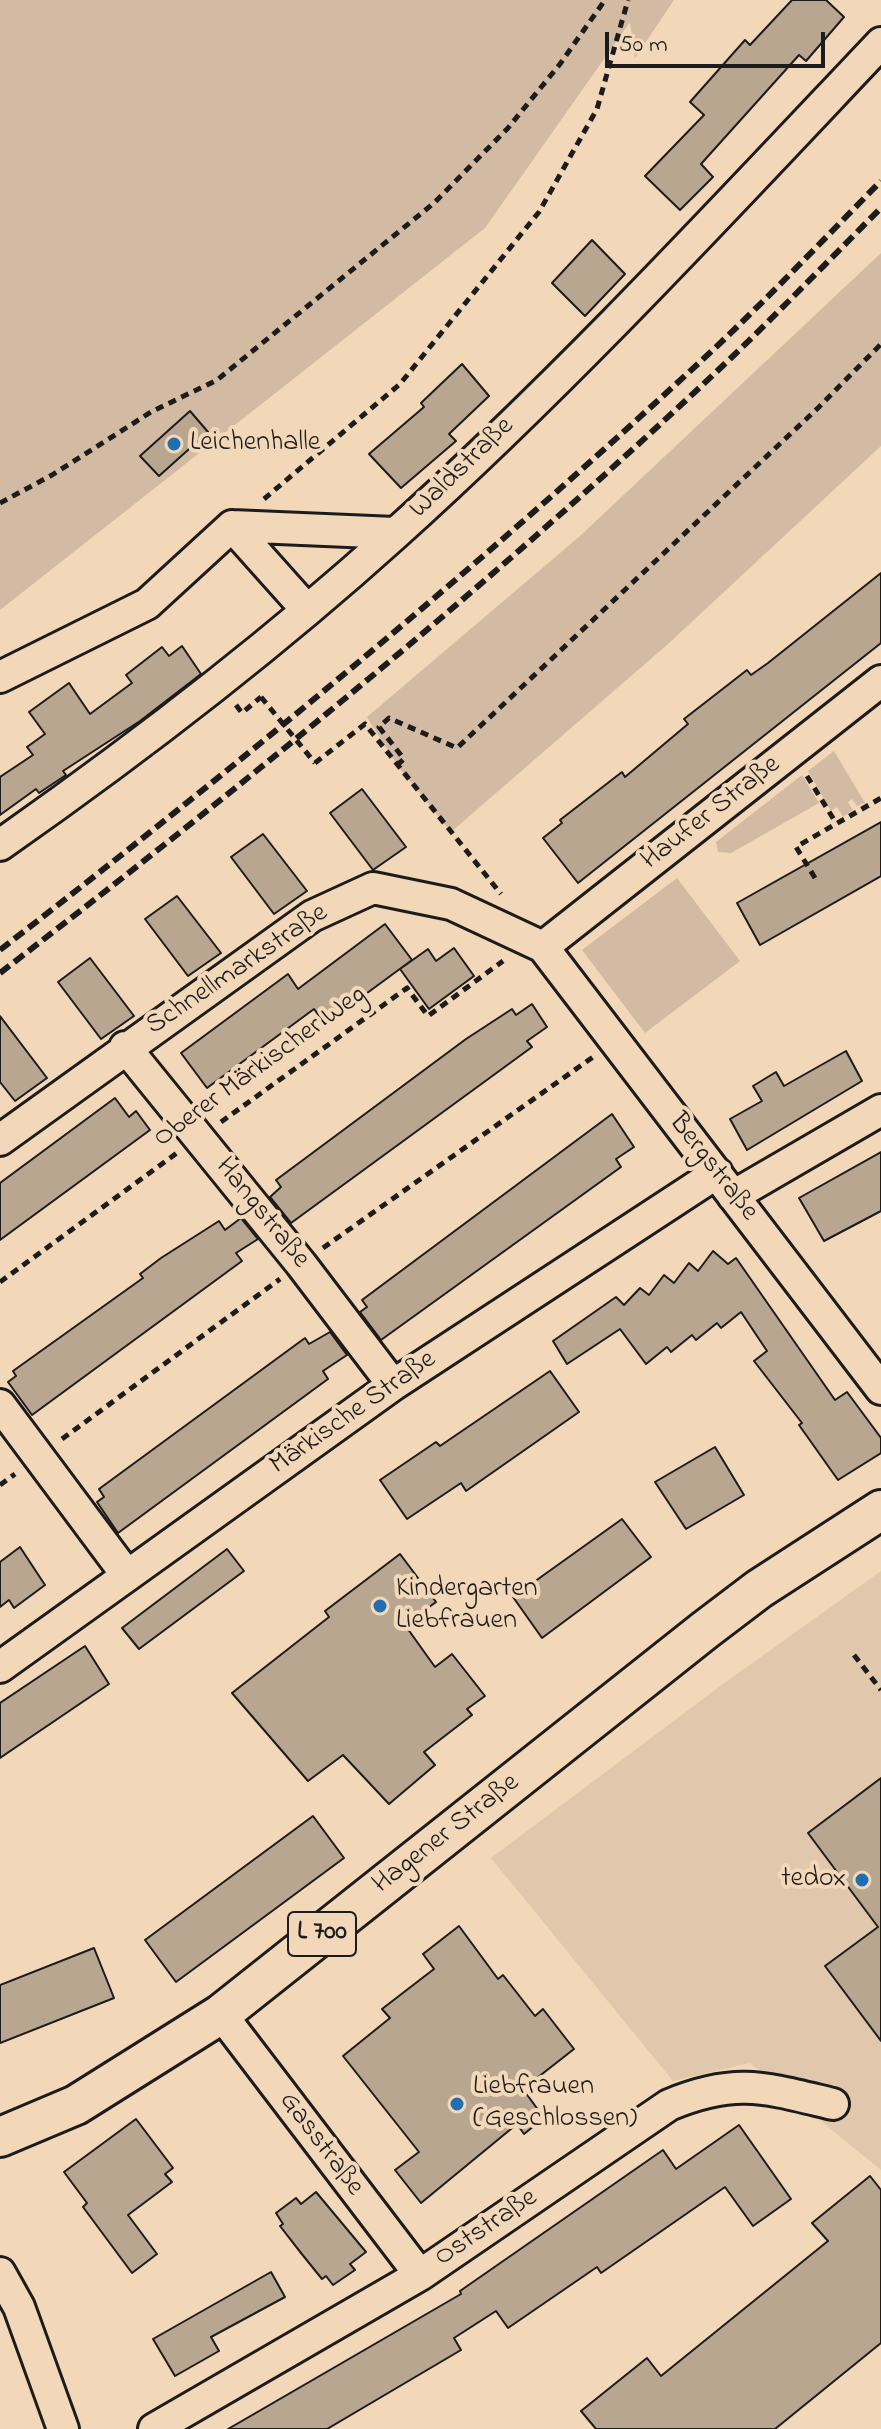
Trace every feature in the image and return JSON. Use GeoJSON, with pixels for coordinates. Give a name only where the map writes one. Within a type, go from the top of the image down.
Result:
{"type":"FeatureCollection","features":[{"type":"Feature","properties":{"kind":"main road","name":"Hagener Straße"},"geometry":{"type":"LineString","coordinates":[[0,2137],[76,2105],[221,2014],[705,1630],[759,1589],[881,1510]]}},
{"type":"Feature","properties":{"kind":"street","name":"Waldstraße"},"geometry":{"type":"LineString","coordinates":[[0,845],[206,692],[395,533],[670,266],[881,43]]}},
{"type":"Feature","properties":{"kind":"street"},"geometry":{"type":"LineString","coordinates":[[232,526],[307,610]]}},
{"type":"Feature","properties":{"kind":"street"},"geometry":{"type":"LineString","coordinates":[[0,677],[147,604],[232,526],[395,533]]}},
{"type":"Feature","properties":{"kind":"street","name":"Haufer Straße"},"geometry":{"type":"LineString","coordinates":[[543,947],[881,681]]}},
{"type":"Feature","properties":{"kind":"street","name":"Schnellmarkstraße"},"geometry":{"type":"LineString","coordinates":[[0,1140],[125,1047],[312,916],[373,888],[451,904],[543,947]]}},
{"type":"Feature","properties":{"kind":"street","name":"Bergstraße"},"geometry":{"type":"LineString","coordinates":[[543,947],[881,1389]]}},
{"type":"Feature","properties":{"kind":"street","name":"Hangstraße"},"geometry":{"type":"LineString","coordinates":[[125,1047],[393,1385]]}},
{"type":"Feature","properties":{"kind":"street","name":"Märkische Straße"},"geometry":{"type":"LineString","coordinates":[[0,1667],[393,1385],[725,1185],[881,1110]]}},
{"type":"Feature","properties":{"kind":"street"},"geometry":{"type":"LineString","coordinates":[[0,1405],[126,1574]]}},
{"type":"Feature","properties":{"kind":"street","name":"Gasstraße"},"geometry":{"type":"LineString","coordinates":[[221,2014],[420,2275]]}},
{"type":"Feature","properties":{"kind":"street","name":"Oststraße"},"geometry":{"type":"LineString","coordinates":[[154,2429],[420,2275],[669,2105],[699,2092],[755,2086],[833,2104]]}},
{"type":"Feature","properties":{"kind":"street"},"geometry":{"type":"LineString","coordinates":[[0,2273],[19,2307],[63,2429]]}},
{"type":"Feature","properties":{"kind":"path"},"geometry":{"type":"LineString","coordinates":[[0,503],[52,475],[151,412],[217,380],[434,203],[508,128],[602,0]]}},
{"type":"Feature","properties":{"kind":"path"},"geometry":{"type":"LineString","coordinates":[[232,526],[400,384],[539,212],[597,109],[628,0]]}},
{"type":"Feature","properties":{"kind":"path"},"geometry":{"type":"LineString","coordinates":[[397,765],[404,759],[379,727],[389,718],[457,748],[881,344]]}},
{"type":"Feature","properties":{"kind":"path"},"geometry":{"type":"LineString","coordinates":[[261,697],[315,763],[365,724],[506,901]]}},
{"type":"Feature","properties":{"kind":"path"},"geometry":{"type":"LineString","coordinates":[[812,784],[836,823]]}},
{"type":"Feature","properties":{"kind":"path"},"geometry":{"type":"LineString","coordinates":[[815,878],[796,847],[881,798]]}},
{"type":"Feature","properties":{"kind":"path","name":"Oberer Märkischer Weg"},"geometry":{"type":"LineString","coordinates":[[0,1282],[407,988],[428,1016],[508,957],[543,947]]}},
{"type":"Feature","properties":{"kind":"path"},"geometry":{"type":"LineString","coordinates":[[854,1655],[881,1690]]}},
{"type":"Feature","properties":{"kind":"shaded area"},"geometry":{"type":"Polygon","coordinates":[[[0,0],[674,0],[635,58],[630,22],[485,228],[0,610],[0,0]]]}},
{"type":"Feature","properties":{"kind":"shaded area"},"geometry":{"type":"Polygon","coordinates":[[[881,253],[881,446],[668,644],[451,832],[397,765],[367,717],[580,536],[881,253]]]}},
{"type":"Feature","properties":{"kind":"shaded area"},"geometry":{"type":"Polygon","coordinates":[[[834,751],[865,803],[857,806],[852,799],[848,802],[853,810],[843,817],[837,807],[831,811],[808,771],[834,751]]]}},
{"type":"Feature","properties":{"kind":"shaded area"},"geometry":{"type":"Polygon","coordinates":[[[802,775],[819,803],[731,853],[718,852],[716,842],[802,775]]]}},
{"type":"Feature","properties":{"kind":"shaded area"},"geometry":{"type":"Polygon","coordinates":[[[677,878],[740,961],[645,1033],[582,950],[677,878]]]}},
{"type":"Feature","properties":{"kind":"shaded area"},"geometry":{"type":"Polygon","coordinates":[[[881,1571],[881,2170],[750,2063],[673,2081],[491,1858],[723,1684],[881,1571]]]}},
{"type":"Feature","properties":{"kind":"building"},"geometry":{"type":"Polygon","coordinates":[[[792,0],[826,0],[844,17],[806,61],[799,55],[701,164],[713,177],[680,210],[645,176],[704,115],[690,102],[745,40],[750,45],[792,0]]]}},
{"type":"Feature","properties":{"kind":"building"},"geometry":{"type":"Polygon","coordinates":[[[592,240],[625,274],[585,316],[552,283],[592,240]]]}},
{"type":"Feature","properties":{"kind":"building"},"geometry":{"type":"Polygon","coordinates":[[[462,364],[489,396],[449,434],[456,441],[401,488],[369,454],[424,407],[421,403],[462,364]]]}},
{"type":"Feature","properties":{"kind":"building","name":"Leichenhalle"},"geometry":{"type":"Polygon","coordinates":[[[190,411],[208,432],[159,476],[140,456],[190,411]]]}},
{"type":"Feature","properties":{"kind":"building"},"geometry":{"type":"Polygon","coordinates":[[[881,573],[881,643],[578,883],[543,838],[562,823],[560,820],[622,772],[625,777],[688,724],[684,719],[747,670],[751,675],[768,663],[881,573]]]}},
{"type":"Feature","properties":{"kind":"building"},"geometry":{"type":"Polygon","coordinates":[[[182,646],[201,674],[140,721],[63,771],[66,775],[39,793],[36,789],[0,815],[0,777],[33,755],[27,747],[45,734],[29,712],[69,683],[90,714],[132,683],[126,675],[162,647],[169,656],[182,646]]]}},
{"type":"Feature","properties":{"kind":"building"},"geometry":{"type":"Polygon","coordinates":[[[362,789],[406,847],[373,870],[330,813],[362,789]]]}},
{"type":"Feature","properties":{"kind":"building"},"geometry":{"type":"Polygon","coordinates":[[[881,822],[881,876],[760,945],[737,903],[881,822]]]}},
{"type":"Feature","properties":{"kind":"building"},"geometry":{"type":"Polygon","coordinates":[[[263,834],[307,891],[274,914],[231,857],[263,834]]]}},
{"type":"Feature","properties":{"kind":"building"},"geometry":{"type":"Polygon","coordinates":[[[177,896],[221,953],[188,976],[145,919],[177,896]]]}},
{"type":"Feature","properties":{"kind":"building"},"geometry":{"type":"Polygon","coordinates":[[[385,924],[412,960],[325,1024],[314,1009],[207,1088],[181,1053],[288,974],[298,989],[385,924]]]}},
{"type":"Feature","properties":{"kind":"building"},"geometry":{"type":"Polygon","coordinates":[[[454,948],[474,976],[429,1009],[400,969],[428,949],[436,961],[454,948]]]}},
{"type":"Feature","properties":{"kind":"building"},"geometry":{"type":"Polygon","coordinates":[[[90,958],[134,1016],[101,1039],[58,982],[90,958]]]}},
{"type":"Feature","properties":{"kind":"building"},"geometry":{"type":"Polygon","coordinates":[[[532,1004],[547,1027],[527,1041],[532,1047],[291,1223],[270,1197],[281,1187],[276,1180],[466,1039],[512,1009],[516,1015],[532,1004]]]}},
{"type":"Feature","properties":{"kind":"building"},"geometry":{"type":"Polygon","coordinates":[[[0,1016],[47,1078],[15,1101],[0,1082],[0,1016]]]}},
{"type":"Feature","properties":{"kind":"building"},"geometry":{"type":"Polygon","coordinates":[[[846,1051],[862,1081],[747,1150],[730,1119],[762,1101],[753,1086],[776,1072],[784,1086],[846,1051]]]}},
{"type":"Feature","properties":{"kind":"building"},"geometry":{"type":"Polygon","coordinates":[[[115,1098],[129,1117],[136,1111],[150,1130],[0,1240],[0,1183],[115,1098]]]}},
{"type":"Feature","properties":{"kind":"building"},"geometry":{"type":"Polygon","coordinates":[[[612,1114],[634,1147],[616,1159],[621,1167],[381,1340],[360,1312],[367,1307],[362,1300],[612,1114]]]}},
{"type":"Feature","properties":{"kind":"building"},"geometry":{"type":"Polygon","coordinates":[[[881,1152],[881,1211],[824,1241],[799,1198],[881,1152]]]}},
{"type":"Feature","properties":{"kind":"building"},"geometry":{"type":"Polygon","coordinates":[[[241,1218],[258,1239],[236,1253],[242,1261],[32,1415],[8,1382],[16,1376],[13,1371],[143,1278],[140,1274],[161,1258],[219,1221],[225,1230],[241,1218]]]}},
{"type":"Feature","properties":{"kind":"building"},"geometry":{"type":"Polygon","coordinates":[[[713,1251],[728,1264],[736,1258],[835,1400],[847,1392],[881,1438],[881,1453],[838,1480],[799,1425],[802,1423],[754,1361],[767,1351],[741,1312],[721,1328],[717,1323],[696,1340],[692,1335],[671,1352],[667,1347],[646,1364],[620,1329],[567,1364],[553,1341],[616,1297],[624,1305],[640,1288],[649,1295],[664,1275],[674,1283],[689,1263],[698,1271],[713,1251]]]}},
{"type":"Feature","properties":{"kind":"building"},"geometry":{"type":"Polygon","coordinates":[[[330,1332],[347,1355],[323,1371],[328,1379],[118,1533],[97,1502],[104,1497],[99,1489],[305,1338],[309,1344],[330,1332]]]}},
{"type":"Feature","properties":{"kind":"building"},"geometry":{"type":"Polygon","coordinates":[[[550,1371],[579,1412],[466,1491],[461,1483],[407,1519],[380,1480],[436,1442],[440,1446],[550,1371]]]}},
{"type":"Feature","properties":{"kind":"building"},"geometry":{"type":"Polygon","coordinates":[[[715,1447],[744,1495],[686,1529],[655,1482],[715,1447]]]}},
{"type":"Feature","properties":{"kind":"building"},"geometry":{"type":"Polygon","coordinates":[[[622,1519],[651,1557],[542,1638],[513,1597],[622,1519]]]}},
{"type":"Feature","properties":{"kind":"building"},"geometry":{"type":"Polygon","coordinates":[[[20,1547],[45,1585],[14,1608],[9,1600],[0,1607],[0,1562],[20,1547]]]}},
{"type":"Feature","properties":{"kind":"building"},"geometry":{"type":"Polygon","coordinates":[[[227,1549],[244,1571],[139,1649],[122,1628],[227,1549]]]}},
{"type":"Feature","properties":{"kind":"building"},"geometry":{"type":"Polygon","coordinates":[[[400,1554],[436,1602],[405,1625],[435,1667],[452,1654],[485,1696],[467,1709],[472,1715],[424,1752],[435,1765],[389,1804],[343,1755],[308,1781],[232,1693],[329,1617],[325,1611],[400,1554]]]}},
{"type":"Feature","properties":{"kind":"building"},"geometry":{"type":"Polygon","coordinates":[[[85,1646],[109,1684],[0,1758],[0,1703],[85,1646]]]}},
{"type":"Feature","properties":{"kind":"building","name":"tedox"},"geometry":{"type":"Polygon","coordinates":[[[881,1778],[881,2041],[825,1966],[878,1927],[808,1833],[881,1778]]]}},
{"type":"Feature","properties":{"kind":"building"},"geometry":{"type":"Polygon","coordinates":[[[313,1816],[344,1858],[176,1982],[145,1940],[313,1816]]]}},
{"type":"Feature","properties":{"kind":"building"},"geometry":{"type":"Polygon","coordinates":[[[459,1926],[498,1979],[503,1975],[535,2016],[543,2009],[574,2049],[523,2089],[544,2118],[524,2134],[517,2124],[421,2203],[395,2170],[419,2152],[343,2056],[390,2018],[382,2009],[434,1969],[423,1954],[459,1926]]]}},
{"type":"Feature","properties":{"kind":"building"},"geometry":{"type":"Polygon","coordinates":[[[94,1948],[114,1998],[0,2043],[0,1985],[94,1948]]]}},
{"type":"Feature","properties":{"kind":"building"},"geometry":{"type":"Polygon","coordinates":[[[136,2119],[173,2168],[165,2174],[172,2182],[128,2215],[157,2254],[132,2273],[83,2207],[87,2203],[64,2172],[136,2119]]]}},
{"type":"Feature","properties":{"kind":"building"},"geometry":{"type":"Polygon","coordinates":[[[739,2125],[791,2199],[753,2226],[725,2187],[601,2273],[597,2267],[508,2328],[496,2311],[454,2338],[461,2350],[327,2429],[228,2429],[461,2294],[460,2291],[663,2150],[676,2169],[739,2125]]]}},
{"type":"Feature","properties":{"kind":"building"},"geometry":{"type":"Polygon","coordinates":[[[870,2176],[881,2190],[881,2343],[775,2429],[596,2429],[581,2411],[647,2358],[661,2376],[828,2241],[812,2223],[870,2176]]]}},
{"type":"Feature","properties":{"kind":"building"},"geometry":{"type":"Polygon","coordinates":[[[316,2192],[366,2252],[350,2264],[355,2270],[333,2285],[326,2276],[322,2279],[301,2253],[280,2226],[283,2224],[276,2213],[296,2198],[301,2204],[316,2192]]]}},
{"type":"Feature","properties":{"kind":"building"},"geometry":{"type":"Polygon","coordinates":[[[271,2272],[285,2297],[211,2337],[219,2351],[175,2376],[153,2339],[271,2272]]]}},
{"type":"Feature","properties":{"kind":"railway"},"geometry":{"type":"LineString","coordinates":[[0,950],[275,732],[453,582],[715,348],[881,181]]}},
{"type":"Feature","properties":{"kind":"railway"},"geometry":{"type":"LineString","coordinates":[[0,973],[188,826],[465,598],[731,358],[881,208]]}},
{"type":"Feature","properties":{"kind":"place","name":"Leichenhalle"},"geometry":{"type":"Point","coordinates":[174,444]}},
{"type":"Feature","properties":{"kind":"place","name":"Kindergarten Liebfrauen"},"geometry":{"type":"Point","coordinates":[380,1606]}},
{"type":"Feature","properties":{"kind":"place","name":"tedox"},"geometry":{"type":"Point","coordinates":[862,1880]}},
{"type":"Feature","properties":{"kind":"place","name":"Liebfrauen (Geschlossen)"},"geometry":{"type":"Point","coordinates":[457,2104]}}]}
